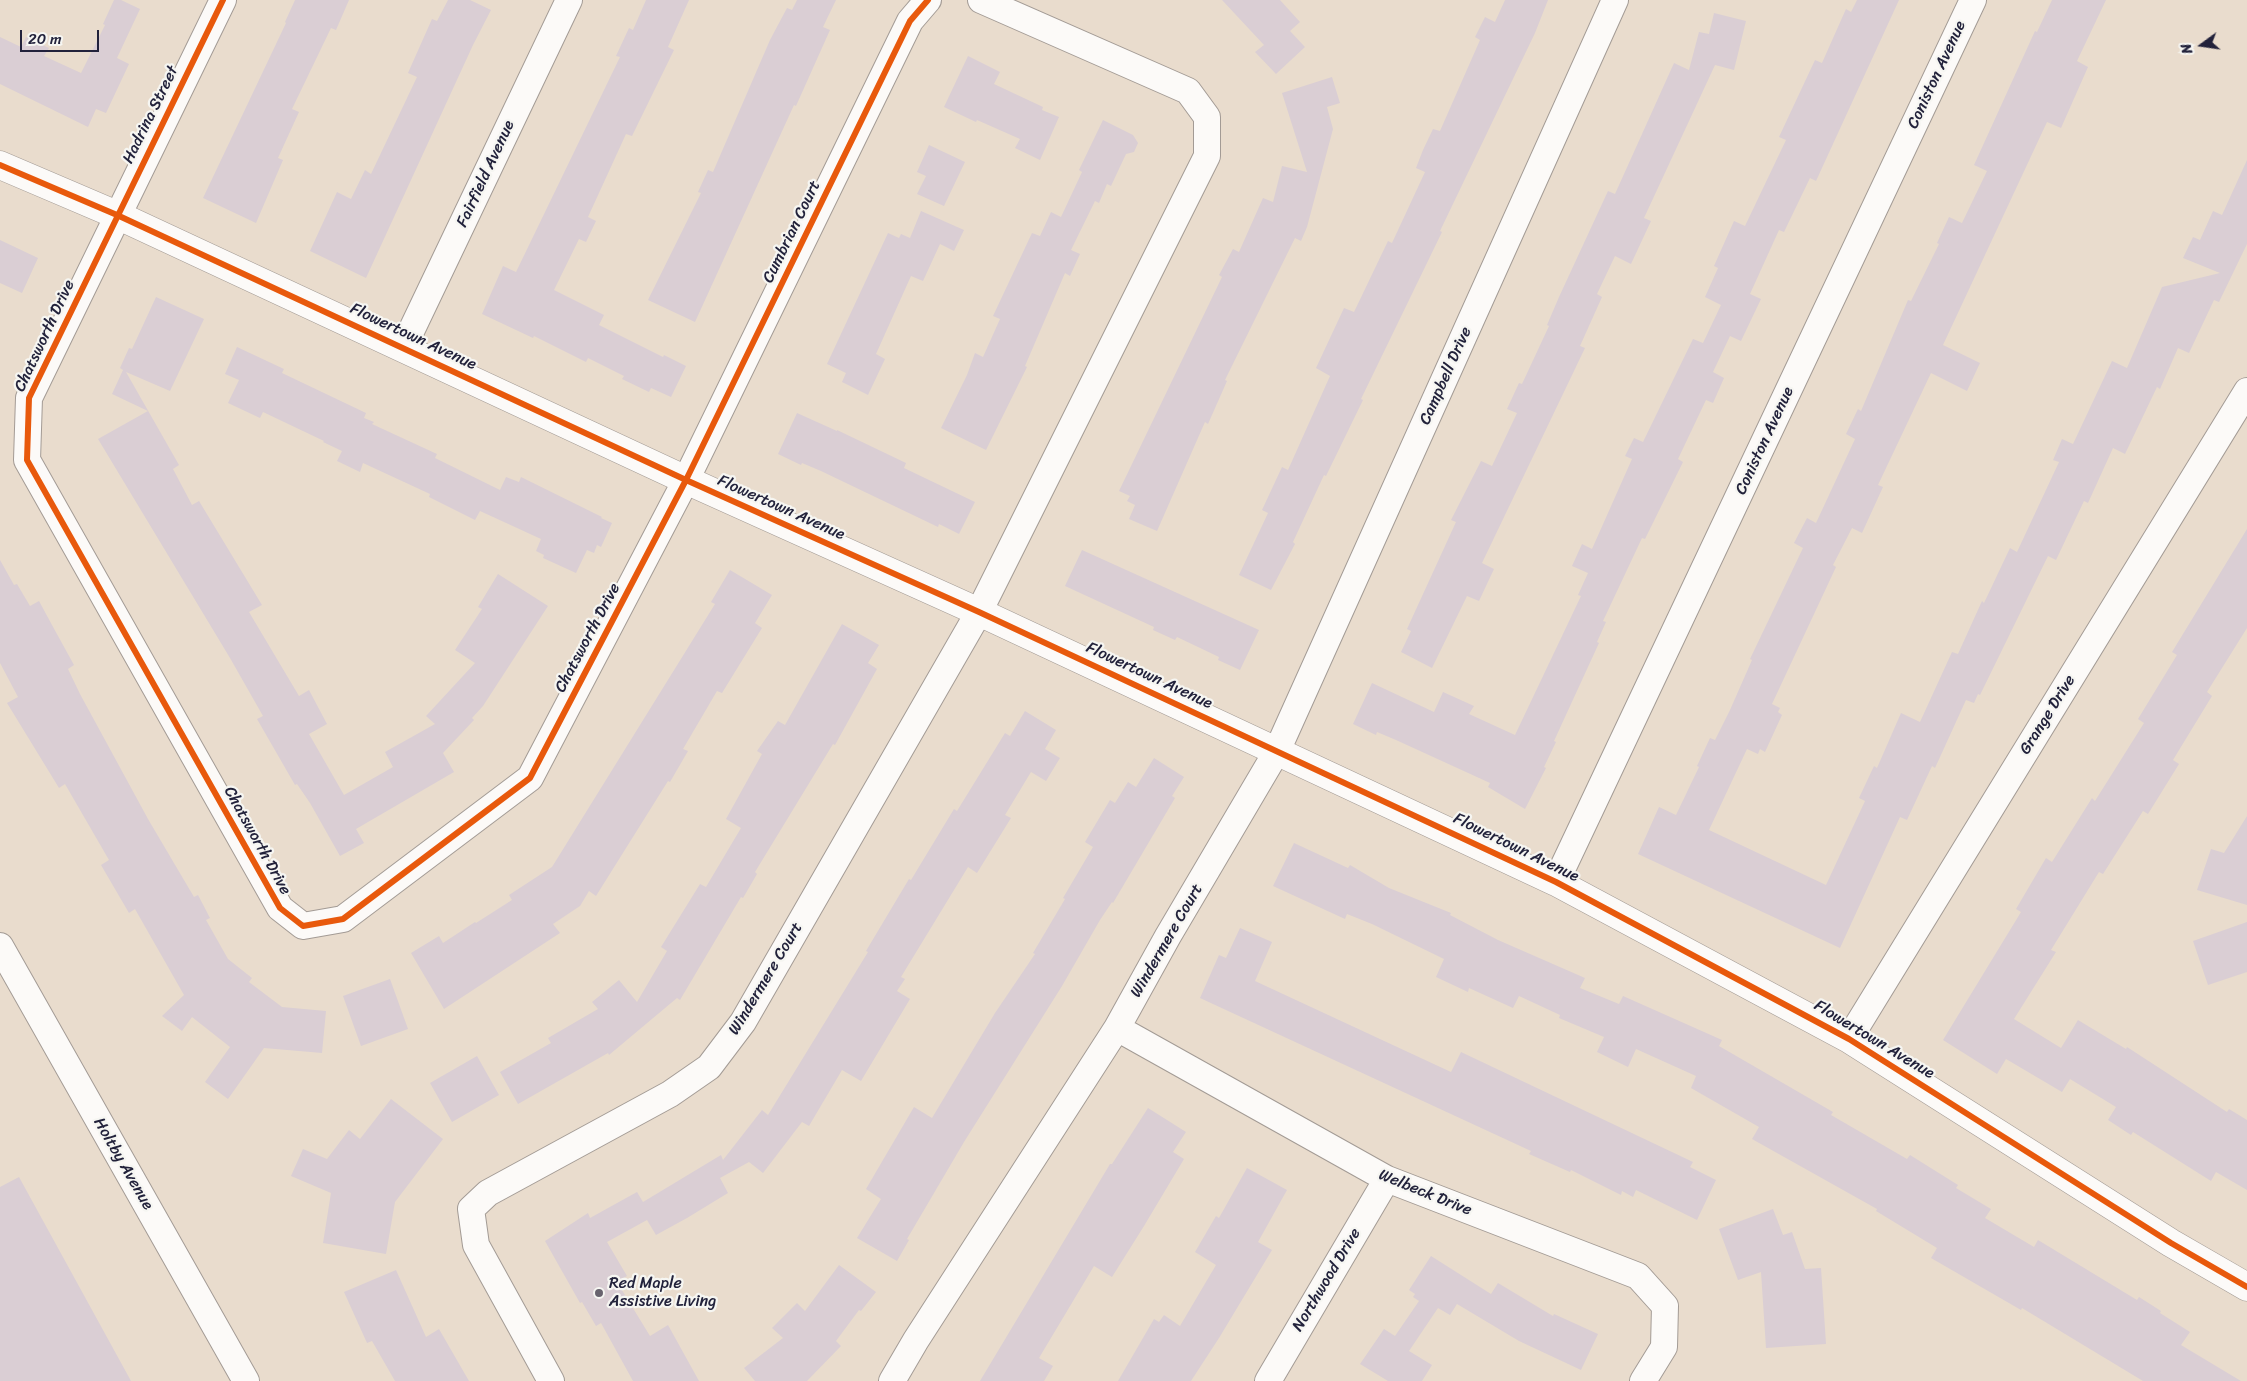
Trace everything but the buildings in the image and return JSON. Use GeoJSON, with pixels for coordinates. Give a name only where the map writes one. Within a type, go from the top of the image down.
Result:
{"type":"FeatureCollection","features":[{"type":"Feature","properties":{"kind":"street","name":"Hadrina Street"},"geometry":{"type":"LineString","coordinates":[[117,215],[224,0]]}},
{"type":"Feature","properties":{"kind":"street","name":"Fairfield Avenue"},"geometry":{"type":"LineString","coordinates":[[403,348],[569,0]]}},
{"type":"Feature","properties":{"kind":"street","name":"Cumbrian Court"},"geometry":{"type":"LineString","coordinates":[[686,480],[910,21],[928,0]]}},
{"type":"Feature","properties":{"kind":"street"},"geometry":{"type":"LineString","coordinates":[[979,612],[1207,156],[1208,127],[1208,117],[1188,92],[980,0]]}},
{"type":"Feature","properties":{"kind":"street","name":"Campbell Drive"},"geometry":{"type":"LineString","coordinates":[[1277,751],[1614,0]]}},
{"type":"Feature","properties":{"kind":"street","name":"Coniston Avenue"},"geometry":{"type":"LineString","coordinates":[[1556,882],[1972,0]]}},
{"type":"Feature","properties":{"kind":"street","name":"Flowertown Avenue"},"geometry":{"type":"LineString","coordinates":[[0,165],[117,215],[686,480],[979,612],[1556,882],[1849,1039],[2171,1243],[2247,1288]]}},
{"type":"Feature","properties":{"kind":"street","name":"Chatsworth Drive"},"geometry":{"type":"LineString","coordinates":[[117,215],[29,398],[27,460],[280,908],[303,926],[343,919],[530,778],[686,480]]}},
{"type":"Feature","properties":{"kind":"street","name":"Grange Drive"},"geometry":{"type":"LineString","coordinates":[[1849,1039],[2247,391]]}},
{"type":"Feature","properties":{"kind":"street","name":"Windermere Court"},"geometry":{"type":"LineString","coordinates":[[551,1381],[476,1245],[471,1209],[488,1193],[670,1094],[709,1067],[743,1022],[979,612]]}},
{"type":"Feature","properties":{"kind":"street","name":"Windermere Court"},"geometry":{"type":"LineString","coordinates":[[892,1381],[916,1340],[1117,1028],[1168,936],[1277,751]]}},
{"type":"Feature","properties":{"kind":"street","name":"Holtby Avenue"},"geometry":{"type":"LineString","coordinates":[[0,946],[246,1381]]}},
{"type":"Feature","properties":{"kind":"street","name":"Welbeck Drive"},"geometry":{"type":"LineString","coordinates":[[1117,1028],[1387,1179],[1638,1276],[1665,1306],[1664,1347],[1643,1381]]}},
{"type":"Feature","properties":{"kind":"street","name":"Northwood Drive"},"geometry":{"type":"LineString","coordinates":[[1268,1381],[1387,1179]]}},
{"type":"Feature","properties":{"kind":"cycle path"},"geometry":{"type":"LineString","coordinates":[[223,0],[29,398],[27,460],[280,908],[303,926],[343,919],[530,778],[686,480],[910,21],[928,0]]}},
{"type":"Feature","properties":{"kind":"cycle path"},"geometry":{"type":"LineString","coordinates":[[0,165],[117,215],[686,480],[979,612],[1556,882],[1849,1039],[2171,1243],[2247,1287]]}},
{"type":"Feature","properties":{"kind":"place","name":"Red Maple Assistive Living"},"geometry":{"type":"Point","coordinates":[599,1293]}}]}
